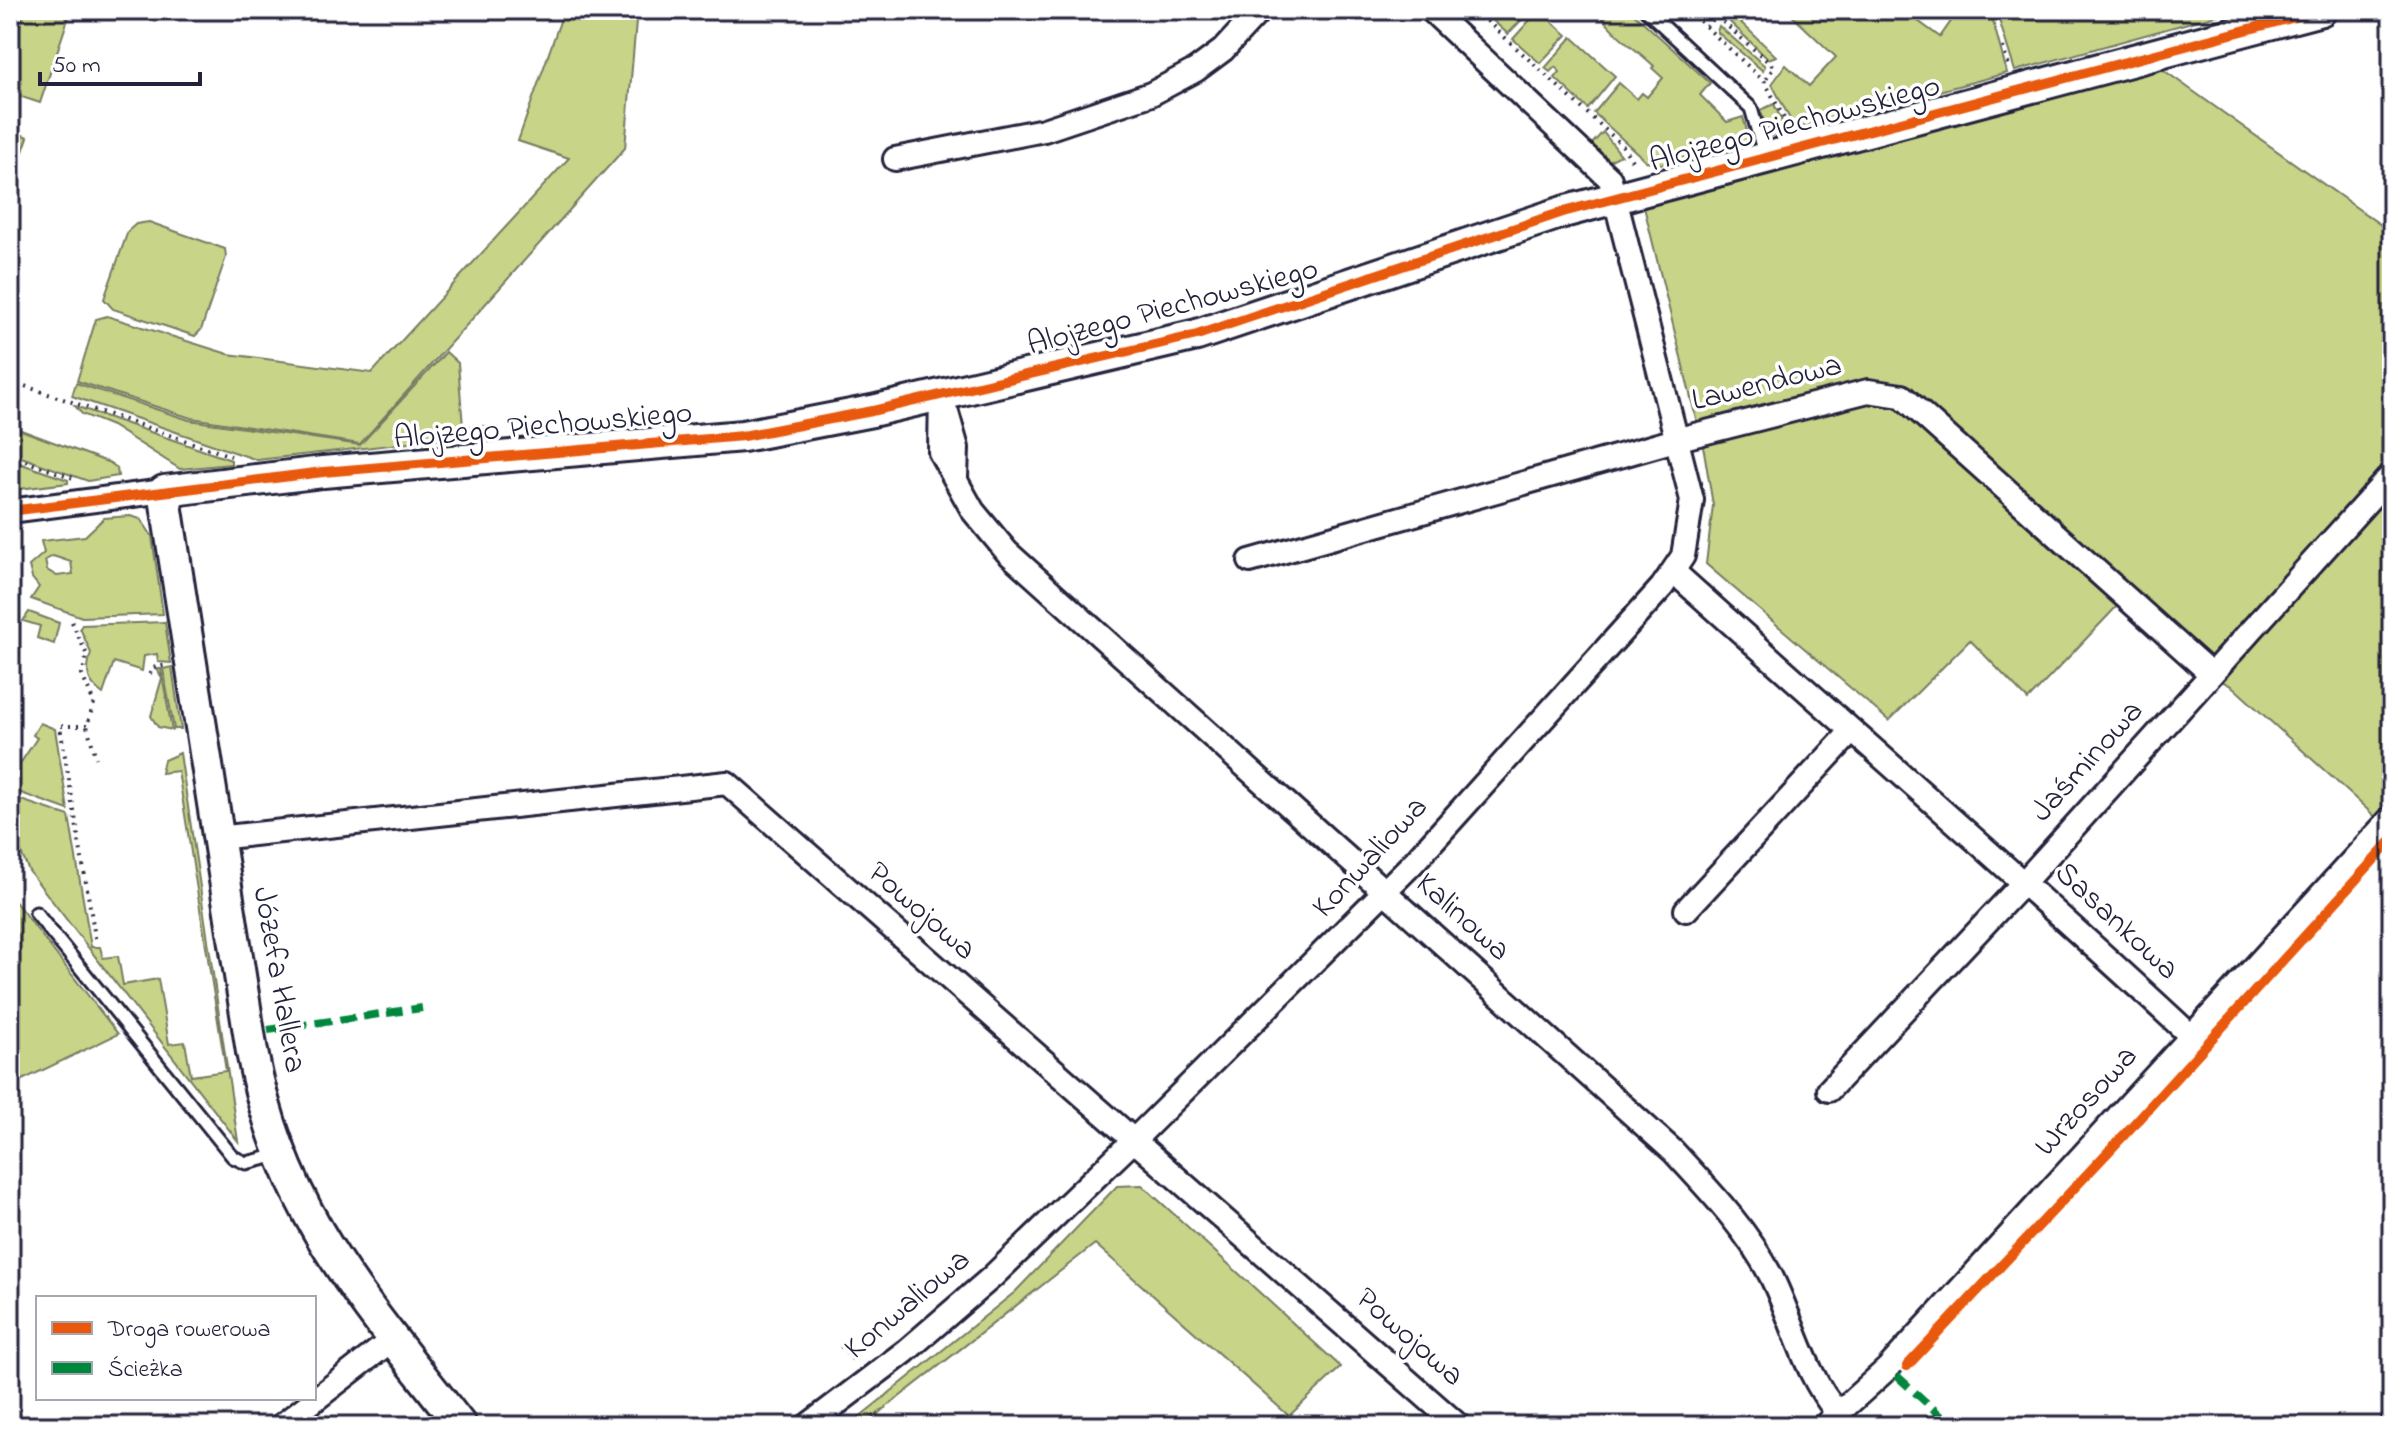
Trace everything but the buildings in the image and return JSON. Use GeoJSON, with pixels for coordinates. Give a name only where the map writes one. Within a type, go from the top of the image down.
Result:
{"type":"FeatureCollection","features":[{"type":"Feature","properties":{"kind":"street"},"geometry":{"type":"LineString","coordinates":[[895,159],[1044,130],[1151,94],[1196,70],[1223,50],[1260,10]]}},
{"type":"Feature","properties":{"kind":"street","name":"Konwaliowa"},"geometry":{"type":"LineString","coordinates":[[807,1426],[906,1351],[992,1277],[1385,892],[1674,572],[1683,556],[1692,516],[1679,439],[1610,179],[1601,167],[1431,10]]}},
{"type":"Feature","properties":{"kind":"street","name":"Alojzego Piechowskiego"},"geometry":{"type":"LineString","coordinates":[[10,511],[323,472],[743,436],[941,394],[1258,317],[1502,231],[2315,11]]}},
{"type":"Feature","properties":{"kind":"street","name":"Lawendowa"},"geometry":{"type":"LineString","coordinates":[[1250,561],[1679,439],[1868,391],[1902,396],[2210,673]]}},
{"type":"Feature","properties":{"kind":"street","name":"Kalinowa"},"geometry":{"type":"LineString","coordinates":[[941,394],[940,452],[973,511],[1007,552],[1637,1118],[1721,1204],[1769,1272],[1831,1420]]}},
{"type":"Feature","properties":{"kind":"street","name":"Jaśminowa"},"geometry":{"type":"LineString","coordinates":[[1829,1090],[2025,881],[2392,474]]}},
{"type":"Feature","properties":{"kind":"street","name":"Józefa Hallera"},"geometry":{"type":"LineString","coordinates":[[164,491],[257,1081],[280,1155],[317,1232],[393,1339],[461,1426]]}},
{"type":"Feature","properties":{"kind":"street","name":"Sasankowa"},"geometry":{"type":"LineString","coordinates":[[1674,572],[1851,732],[2025,881],[2191,1036]]}},
{"type":"Feature","properties":{"kind":"street"},"geometry":{"type":"LineString","coordinates":[[1686,910],[1851,732]]}},
{"type":"Feature","properties":{"kind":"street","name":"Powojowa"},"geometry":{"type":"LineString","coordinates":[[217,838],[727,783],[1459,1426]]}},
{"type":"Feature","properties":{"kind":"street","name":"Wrzosowa"},"geometry":{"type":"LineString","coordinates":[[1831,1420],[1888,1368],[2191,1036],[2384,843],[2392,817]]}},
{"type":"Feature","properties":{"kind":"street"},"geometry":{"type":"LineString","coordinates":[[316,1399],[393,1339]]}},
{"type":"Feature","properties":{"kind":"street"},"geometry":{"type":"LineString","coordinates":[[281,1426],[314,1400]]}},
{"type":"Feature","properties":{"kind":"lane","name":"Alojzego Piechowskiego"},"geometry":{"type":"LineString","coordinates":[[1646,10],[1751,108],[1766,160]]}},
{"type":"Feature","properties":{"kind":"lane"},"geometry":{"type":"LineString","coordinates":[[36,913],[233,1157],[246,1163],[280,1155]]}},
{"type":"Feature","properties":{"kind":"path"},"geometry":{"type":"LineString","coordinates":[[1475,10],[1622,145],[1634,164]]}},
{"type":"Feature","properties":{"kind":"path"},"geometry":{"type":"LineString","coordinates":[[1688,10],[1765,82],[1792,133]]}},
{"type":"Feature","properties":{"kind":"path"},"geometry":{"type":"LineString","coordinates":[[1706,27],[1716,16],[1774,67],[1765,82]]}},
{"type":"Feature","properties":{"kind":"path"},"geometry":{"type":"LineString","coordinates":[[2003,47],[2010,75]]}},
{"type":"Feature","properties":{"kind":"path"},"geometry":{"type":"LineString","coordinates":[[10,381],[234,457]]}},
{"type":"Feature","properties":{"kind":"path"},"geometry":{"type":"LineString","coordinates":[[10,456],[90,484]]}},
{"type":"Feature","properties":{"kind":"path"},"geometry":{"type":"LineString","coordinates":[[72,622],[87,655],[82,675],[94,703],[87,726],[96,758]]}},
{"type":"Feature","properties":{"kind":"path"},"geometry":{"type":"LineString","coordinates":[[150,674],[152,668],[164,666]]}},
{"type":"Feature","properties":{"kind":"path"},"geometry":{"type":"LineString","coordinates":[[87,726],[60,726],[96,943]]}},
{"type":"Feature","properties":{"kind":"green space"},"geometry":{"type":"Polygon","coordinates":[[[25,10],[71,10],[40,103],[10,93],[10,54],[25,10]]]}},
{"type":"Feature","properties":{"kind":"green space"},"geometry":{"type":"Polygon","coordinates":[[[564,10],[637,10],[625,148],[360,444],[191,418],[77,381],[96,319],[107,316],[228,354],[372,373],[569,158],[518,141],[564,10]]]}},
{"type":"Feature","properties":{"kind":"green space"},"geometry":{"type":"Polygon","coordinates":[[[1481,10],[1531,10],[1508,34],[1481,10]]]}},
{"type":"Feature","properties":{"kind":"green space"},"geometry":{"type":"Polygon","coordinates":[[[1539,10],[1567,35],[1540,63],[1513,39],[1539,10]]]}},
{"type":"Feature","properties":{"kind":"green space"},"geometry":{"type":"Polygon","coordinates":[[[1597,10],[1630,10],[1710,83],[1700,95],[1727,122],[1743,117],[1750,142],[1661,164],[1646,161],[1594,113],[1619,83],[1637,99],[1642,93],[1647,97],[1663,78],[1652,68],[1654,66],[1609,26],[1597,10]]]}},
{"type":"Feature","properties":{"kind":"green space"},"geometry":{"type":"Polygon","coordinates":[[[1786,10],[1903,10],[1940,37],[1959,10],[1990,10],[2007,73],[1795,129],[1772,84],[1786,65],[1809,86],[1836,57],[1786,10]]]}},
{"type":"Feature","properties":{"kind":"green space"},"geometry":{"type":"Polygon","coordinates":[[[1996,10],[2235,10],[2015,71],[1996,10]]]}},
{"type":"Feature","properties":{"kind":"green space"},"geometry":{"type":"Polygon","coordinates":[[[1731,13],[1776,56],[1768,59],[1727,19],[1731,13]]]}},
{"type":"Feature","properties":{"kind":"green space"},"geometry":{"type":"Polygon","coordinates":[[[1719,26],[1765,66],[1763,71],[1717,32],[1719,26]]]}},
{"type":"Feature","properties":{"kind":"green space"},"geometry":{"type":"Polygon","coordinates":[[[1572,37],[1615,76],[1588,109],[1555,78],[1560,72],[1555,67],[1550,72],[1545,68],[1572,37]]]}},
{"type":"Feature","properties":{"kind":"green space"},"geometry":{"type":"Polygon","coordinates":[[[2162,69],[2392,233],[2392,832],[2233,687],[2173,655],[2119,604],[2028,700],[1970,640],[1889,721],[1706,564],[1713,505],[1704,451],[1644,207],[2162,69]]]}},
{"type":"Feature","properties":{"kind":"green space"},"geometry":{"type":"Polygon","coordinates":[[[1774,104],[1787,132],[1770,136],[1760,110],[1774,104]]]}},
{"type":"Feature","properties":{"kind":"green space"},"geometry":{"type":"Polygon","coordinates":[[[10,130],[28,137],[10,189],[10,130]]]}},
{"type":"Feature","properties":{"kind":"green space"},"geometry":{"type":"Polygon","coordinates":[[[1603,132],[1621,155],[1609,161],[1591,145],[1603,132]]]}},
{"type":"Feature","properties":{"kind":"green space"},"geometry":{"type":"Polygon","coordinates":[[[149,222],[225,249],[226,257],[201,330],[195,336],[113,309],[104,299],[128,231],[136,224],[149,222]]]}},
{"type":"Feature","properties":{"kind":"green space"},"geometry":{"type":"Polygon","coordinates":[[[446,352],[458,363],[463,427],[486,426],[489,434],[257,460],[72,396],[76,383],[189,420],[360,445],[446,352]]]}},
{"type":"Feature","properties":{"kind":"green space"},"geometry":{"type":"Polygon","coordinates":[[[75,406],[231,460],[231,464],[180,469],[112,426],[82,414],[75,406]]]}},
{"type":"Feature","properties":{"kind":"green space"},"geometry":{"type":"Polygon","coordinates":[[[10,426],[110,463],[117,468],[118,476],[88,481],[10,453],[10,426]]]}},
{"type":"Feature","properties":{"kind":"green space"},"geometry":{"type":"Polygon","coordinates":[[[10,460],[68,480],[68,483],[10,490],[10,460]]]}},
{"type":"Feature","properties":{"kind":"green space"},"geometry":{"type":"Polygon","coordinates":[[[130,516],[141,519],[152,536],[163,614],[82,617],[31,599],[39,587],[32,578],[29,566],[44,553],[41,541],[85,536],[104,518],[130,516]],[[53,556],[45,560],[47,570],[57,576],[73,574],[71,562],[53,556]]]}},
{"type":"Feature","properties":{"kind":"green space"},"geometry":{"type":"Polygon","coordinates":[[[29,612],[59,623],[54,644],[37,638],[40,626],[23,621],[29,612]]]}},
{"type":"Feature","properties":{"kind":"green space"},"geometry":{"type":"Polygon","coordinates":[[[165,622],[171,663],[158,662],[157,654],[144,656],[142,671],[114,662],[103,694],[91,681],[88,672],[91,653],[80,628],[82,625],[165,622]]]}},
{"type":"Feature","properties":{"kind":"green space"},"geometry":{"type":"Polygon","coordinates":[[[172,667],[181,729],[174,729],[163,669],[172,667]]]}},
{"type":"Feature","properties":{"kind":"green space"},"geometry":{"type":"Polygon","coordinates":[[[157,669],[161,669],[172,730],[158,727],[151,716],[162,678],[157,669]]]}},
{"type":"Feature","properties":{"kind":"green space"},"geometry":{"type":"Polygon","coordinates":[[[40,723],[55,729],[68,810],[10,789],[10,779],[37,738],[33,735],[40,723]]]}},
{"type":"Feature","properties":{"kind":"green space"},"geometry":{"type":"Polygon","coordinates":[[[180,753],[238,1141],[29,871],[10,828],[18,799],[69,816],[91,947],[100,947],[103,958],[118,956],[123,985],[158,979],[169,1044],[185,1042],[191,1076],[226,1071],[178,771],[161,773],[164,760],[180,753]]]}},
{"type":"Feature","properties":{"kind":"green space"},"geometry":{"type":"Polygon","coordinates":[[[10,895],[118,1034],[10,1086],[10,895]]]}},
{"type":"Feature","properties":{"kind":"green space"},"geometry":{"type":"Polygon","coordinates":[[[1142,1185],[1341,1367],[1289,1416],[1095,1244],[862,1426],[848,1426],[1015,1292],[1117,1186],[1142,1185]]]}},
{"type":"Feature","properties":{"kind":"marked path"},"geometry":{"type":"LineString","coordinates":[[268,1030],[422,1008]]}},
{"type":"Feature","properties":{"kind":"marked path"},"geometry":{"type":"LineString","coordinates":[[1897,1376],[1952,1426]]}},
{"type":"Feature","properties":{"kind":"cycle path"},"geometry":{"type":"LineString","coordinates":[[10,511],[323,472],[743,436],[872,411],[1197,335],[1563,212],[2321,10]]}},
{"type":"Feature","properties":{"kind":"cycle path"},"geometry":{"type":"LineString","coordinates":[[1907,1366],[2125,1134],[2392,840]]}}]}
